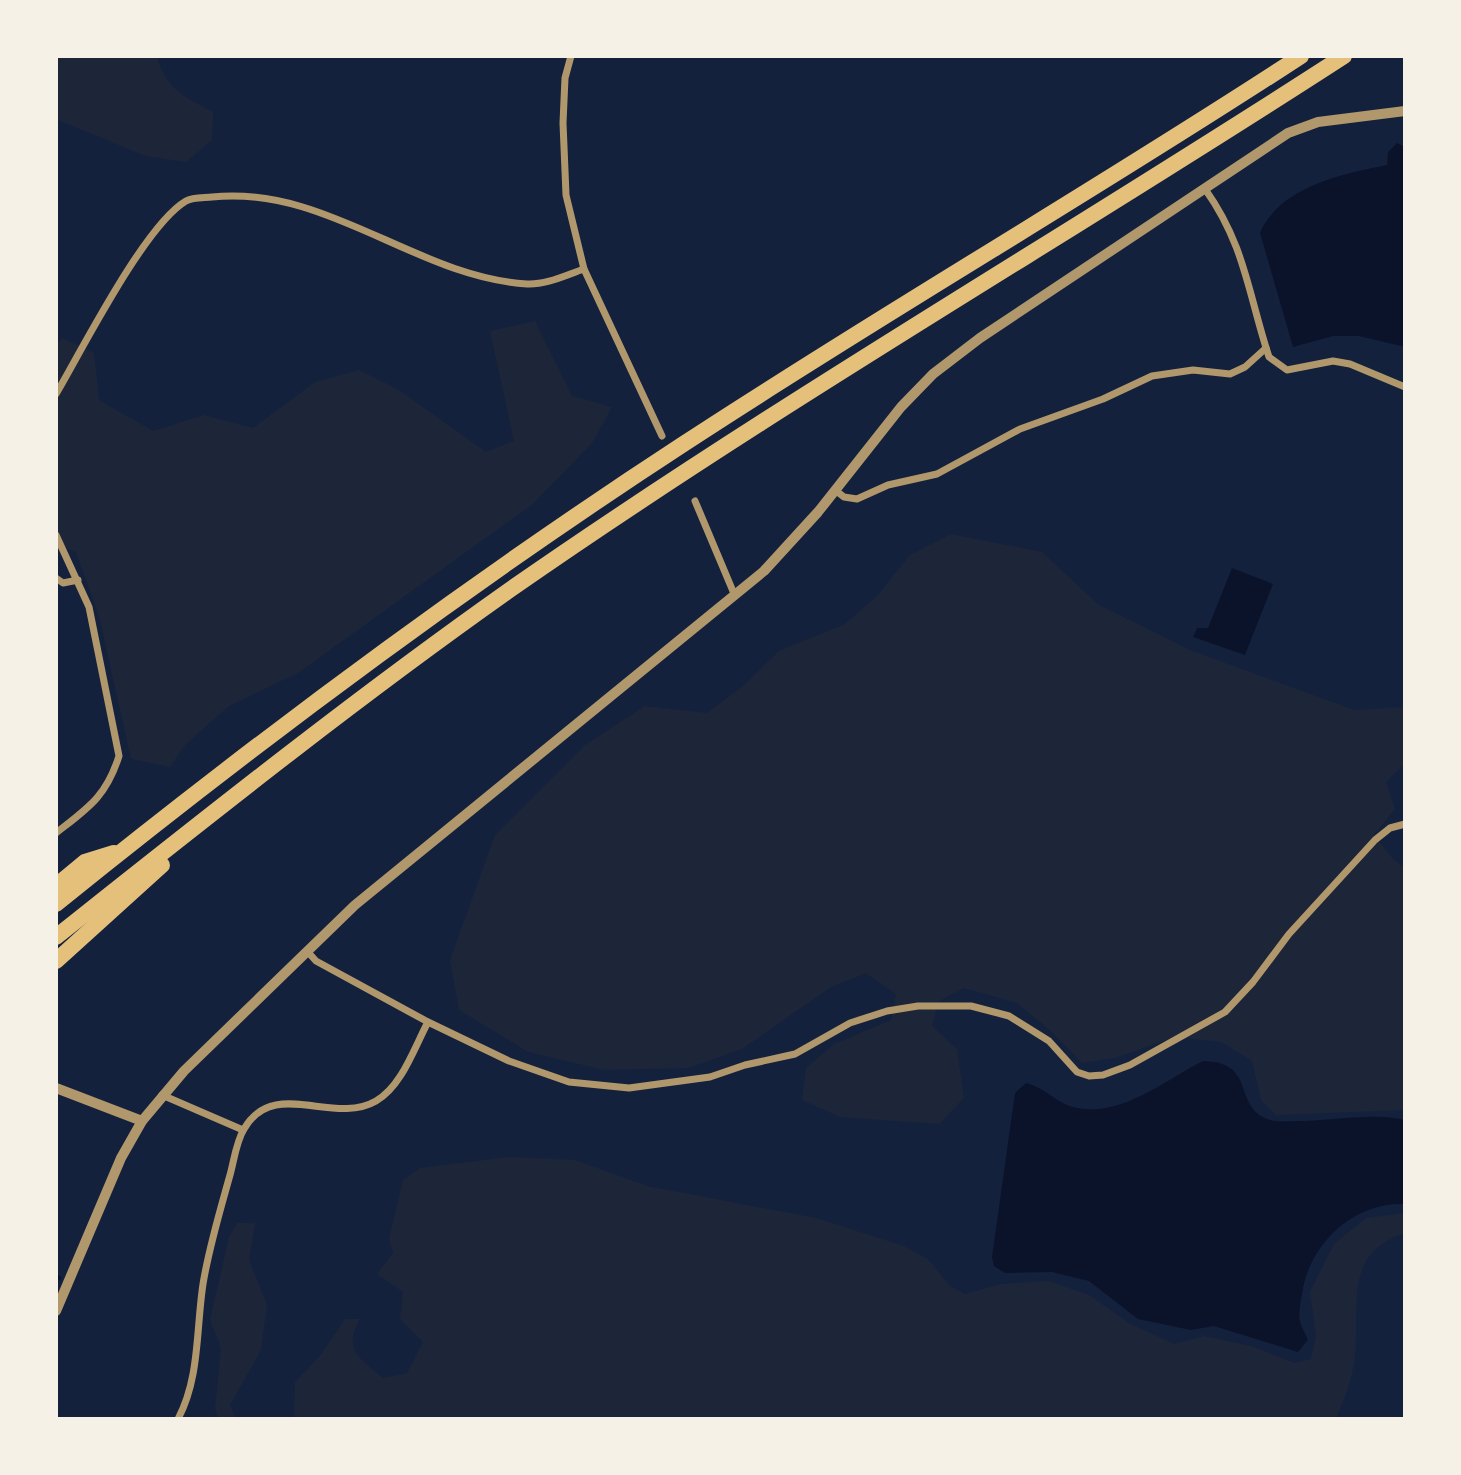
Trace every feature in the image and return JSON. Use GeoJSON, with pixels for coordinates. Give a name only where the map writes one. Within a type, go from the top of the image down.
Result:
{"type":"FeatureCollection","features":[{"type":"Feature","properties":{"kind":"highway"},"geometry":{"type":"LineString","coordinates":[[56,904],[291,719],[507,562],[686,442],[1301,56]]}},
{"type":"Feature","properties":{"kind":"highway"},"geometry":{"type":"LineString","coordinates":[[56,937],[392,674],[537,572],[720,451],[1344,56]]}},
{"type":"Feature","properties":{"kind":"highway"},"geometry":{"type":"LineString","coordinates":[[56,961],[276,763]]}},
{"type":"Feature","properties":{"kind":"highway"},"geometry":{"type":"LineString","coordinates":[[56,886],[85,862],[123,850]]}},
{"type":"Feature","properties":{"kind":"street"},"geometry":{"type":"LineString","coordinates":[[571,56],[565,78],[563,123],[566,195],[584,269],[663,436]]}},
{"type":"Feature","properties":{"kind":"street"},"geometry":{"type":"LineString","coordinates":[[56,1311],[121,1158],[142,1121],[162,1095],[307,951],[419,850],[764,570],[835,490],[901,407],[933,374],[981,338],[1288,133],[1318,122],[1405,111]]}},
{"type":"Feature","properties":{"kind":"street"},"geometry":{"type":"LineString","coordinates":[[1205,189],[1226,219],[1237,243],[1269,357],[1287,370],[1333,361],[1350,364],[1405,387]]}},
{"type":"Feature","properties":{"kind":"street"},"geometry":{"type":"LineString","coordinates":[[56,394],[155,229],[188,200],[232,195],[275,199],[336,217],[438,263],[480,278],[530,284],[584,269]]}},
{"type":"Feature","properties":{"kind":"street"},"geometry":{"type":"LineString","coordinates":[[835,490],[845,497],[857,499],[887,485],[937,474],[1020,429],[1103,399],[1152,376],[1193,370],[1230,374],[1245,367],[1266,348]]}},
{"type":"Feature","properties":{"kind":"street"},"geometry":{"type":"LineString","coordinates":[[695,501],[735,596]]}},
{"type":"Feature","properties":{"kind":"street"},"geometry":{"type":"LineString","coordinates":[[56,535],[89,607],[119,757],[112,780],[95,804],[56,833]]}},
{"type":"Feature","properties":{"kind":"street"},"geometry":{"type":"LineString","coordinates":[[56,578],[63,583],[78,580]]}},
{"type":"Feature","properties":{"kind":"street"},"geometry":{"type":"LineString","coordinates":[[307,951],[316,961],[428,1023],[544,1075],[569,1082],[629,1088],[710,1077],[744,1065],[795,1054],[850,1023],[887,1011],[918,1006],[971,1006],[1009,1016],[1049,1041],[1077,1072],[1089,1076],[1102,1075],[1130,1065],[1225,1012],[1253,982],[1289,934],[1375,840],[1391,828],[1405,824]]}},
{"type":"Feature","properties":{"kind":"street"},"geometry":{"type":"LineString","coordinates":[[177,1419],[194,1379],[204,1282],[243,1130],[267,1107],[286,1102],[336,1111],[358,1109],[378,1100],[399,1080],[428,1023]]}},
{"type":"Feature","properties":{"kind":"street"},"geometry":{"type":"LineString","coordinates":[[56,1088],[142,1121]]}},
{"type":"Feature","properties":{"kind":"street"},"geometry":{"type":"LineString","coordinates":[[162,1095],[243,1130]]}},
{"type":"Feature","properties":{"kind":"shaded area"},"geometry":{"type":"Polygon","coordinates":[[[56,56],[157,56],[165,77],[178,91],[213,112],[212,140],[186,162],[145,156],[56,119],[56,56]]]}},
{"type":"Feature","properties":{"kind":"shaded area"},"geometry":{"type":"Polygon","coordinates":[[[1397,143],[1405,147],[1405,347],[1359,336],[1333,336],[1293,347],[1260,233],[1269,217],[1297,193],[1333,178],[1387,165],[1388,152],[1397,143]]]}},
{"type":"Feature","properties":{"kind":"shaded area"},"geometry":{"type":"Polygon","coordinates":[[[535,321],[572,396],[612,407],[592,443],[533,504],[298,673],[229,706],[185,745],[170,767],[131,759],[99,616],[76,552],[56,545],[56,343],[63,338],[94,353],[99,400],[153,431],[204,415],[253,428],[315,382],[359,370],[399,390],[486,452],[514,441],[490,331],[535,321]]]}},
{"type":"Feature","properties":{"kind":"shaded area"},"geometry":{"type":"Polygon","coordinates":[[[951,534],[1042,552],[1099,605],[1190,650],[1354,710],[1405,707],[1405,763],[1386,782],[1395,809],[1374,835],[1394,860],[1405,868],[1405,1110],[1276,1115],[1261,1100],[1252,1061],[1221,1042],[1175,1037],[1115,1058],[1082,1063],[1052,1032],[1017,1003],[964,988],[938,1002],[932,1026],[957,1049],[964,1098],[939,1124],[840,1117],[802,1100],[806,1068],[834,1044],[891,1020],[896,994],[866,973],[831,987],[742,1049],[688,1068],[604,1070],[528,1052],[459,1010],[450,960],[495,835],[585,745],[645,706],[707,713],[742,687],[779,651],[845,624],[877,596],[910,555],[951,534]]]}},
{"type":"Feature","properties":{"kind":"shaded area"},"geometry":{"type":"Polygon","coordinates":[[[1232,568],[1273,584],[1245,655],[1193,637],[1197,628],[1208,628],[1232,568]]]}},
{"type":"Feature","properties":{"kind":"shaded area"},"geometry":{"type":"Polygon","coordinates":[[[1203,1061],[1220,1063],[1231,1068],[1242,1084],[1249,1103],[1255,1111],[1269,1120],[1381,1117],[1405,1120],[1405,1204],[1386,1205],[1351,1218],[1324,1243],[1306,1276],[1299,1315],[1308,1340],[1298,1352],[1214,1326],[1191,1330],[1138,1319],[1089,1281],[1052,1272],[1005,1273],[994,1266],[992,1257],[1015,1093],[1026,1083],[1073,1107],[1108,1108],[1141,1096],[1203,1061]]]}},
{"type":"Feature","properties":{"kind":"shaded area"},"geometry":{"type":"Polygon","coordinates":[[[509,1157],[575,1160],[647,1186],[816,1218],[904,1246],[928,1259],[950,1286],[965,1294],[1001,1284],[1049,1281],[1089,1295],[1129,1323],[1174,1344],[1204,1336],[1251,1346],[1295,1363],[1311,1359],[1316,1335],[1310,1292],[1334,1244],[1366,1218],[1405,1213],[1405,1233],[1385,1242],[1372,1253],[1363,1267],[1357,1300],[1354,1364],[1336,1419],[294,1419],[295,1382],[319,1357],[345,1319],[360,1319],[353,1346],[361,1359],[383,1378],[407,1373],[423,1342],[400,1319],[403,1292],[377,1274],[393,1253],[389,1239],[403,1180],[420,1168],[509,1157]]]}},
{"type":"Feature","properties":{"kind":"shaded area"},"geometry":{"type":"Polygon","coordinates":[[[237,1223],[255,1223],[249,1260],[267,1305],[261,1350],[230,1405],[236,1419],[219,1419],[215,1409],[221,1348],[210,1320],[229,1237],[237,1223]]]}}]}
